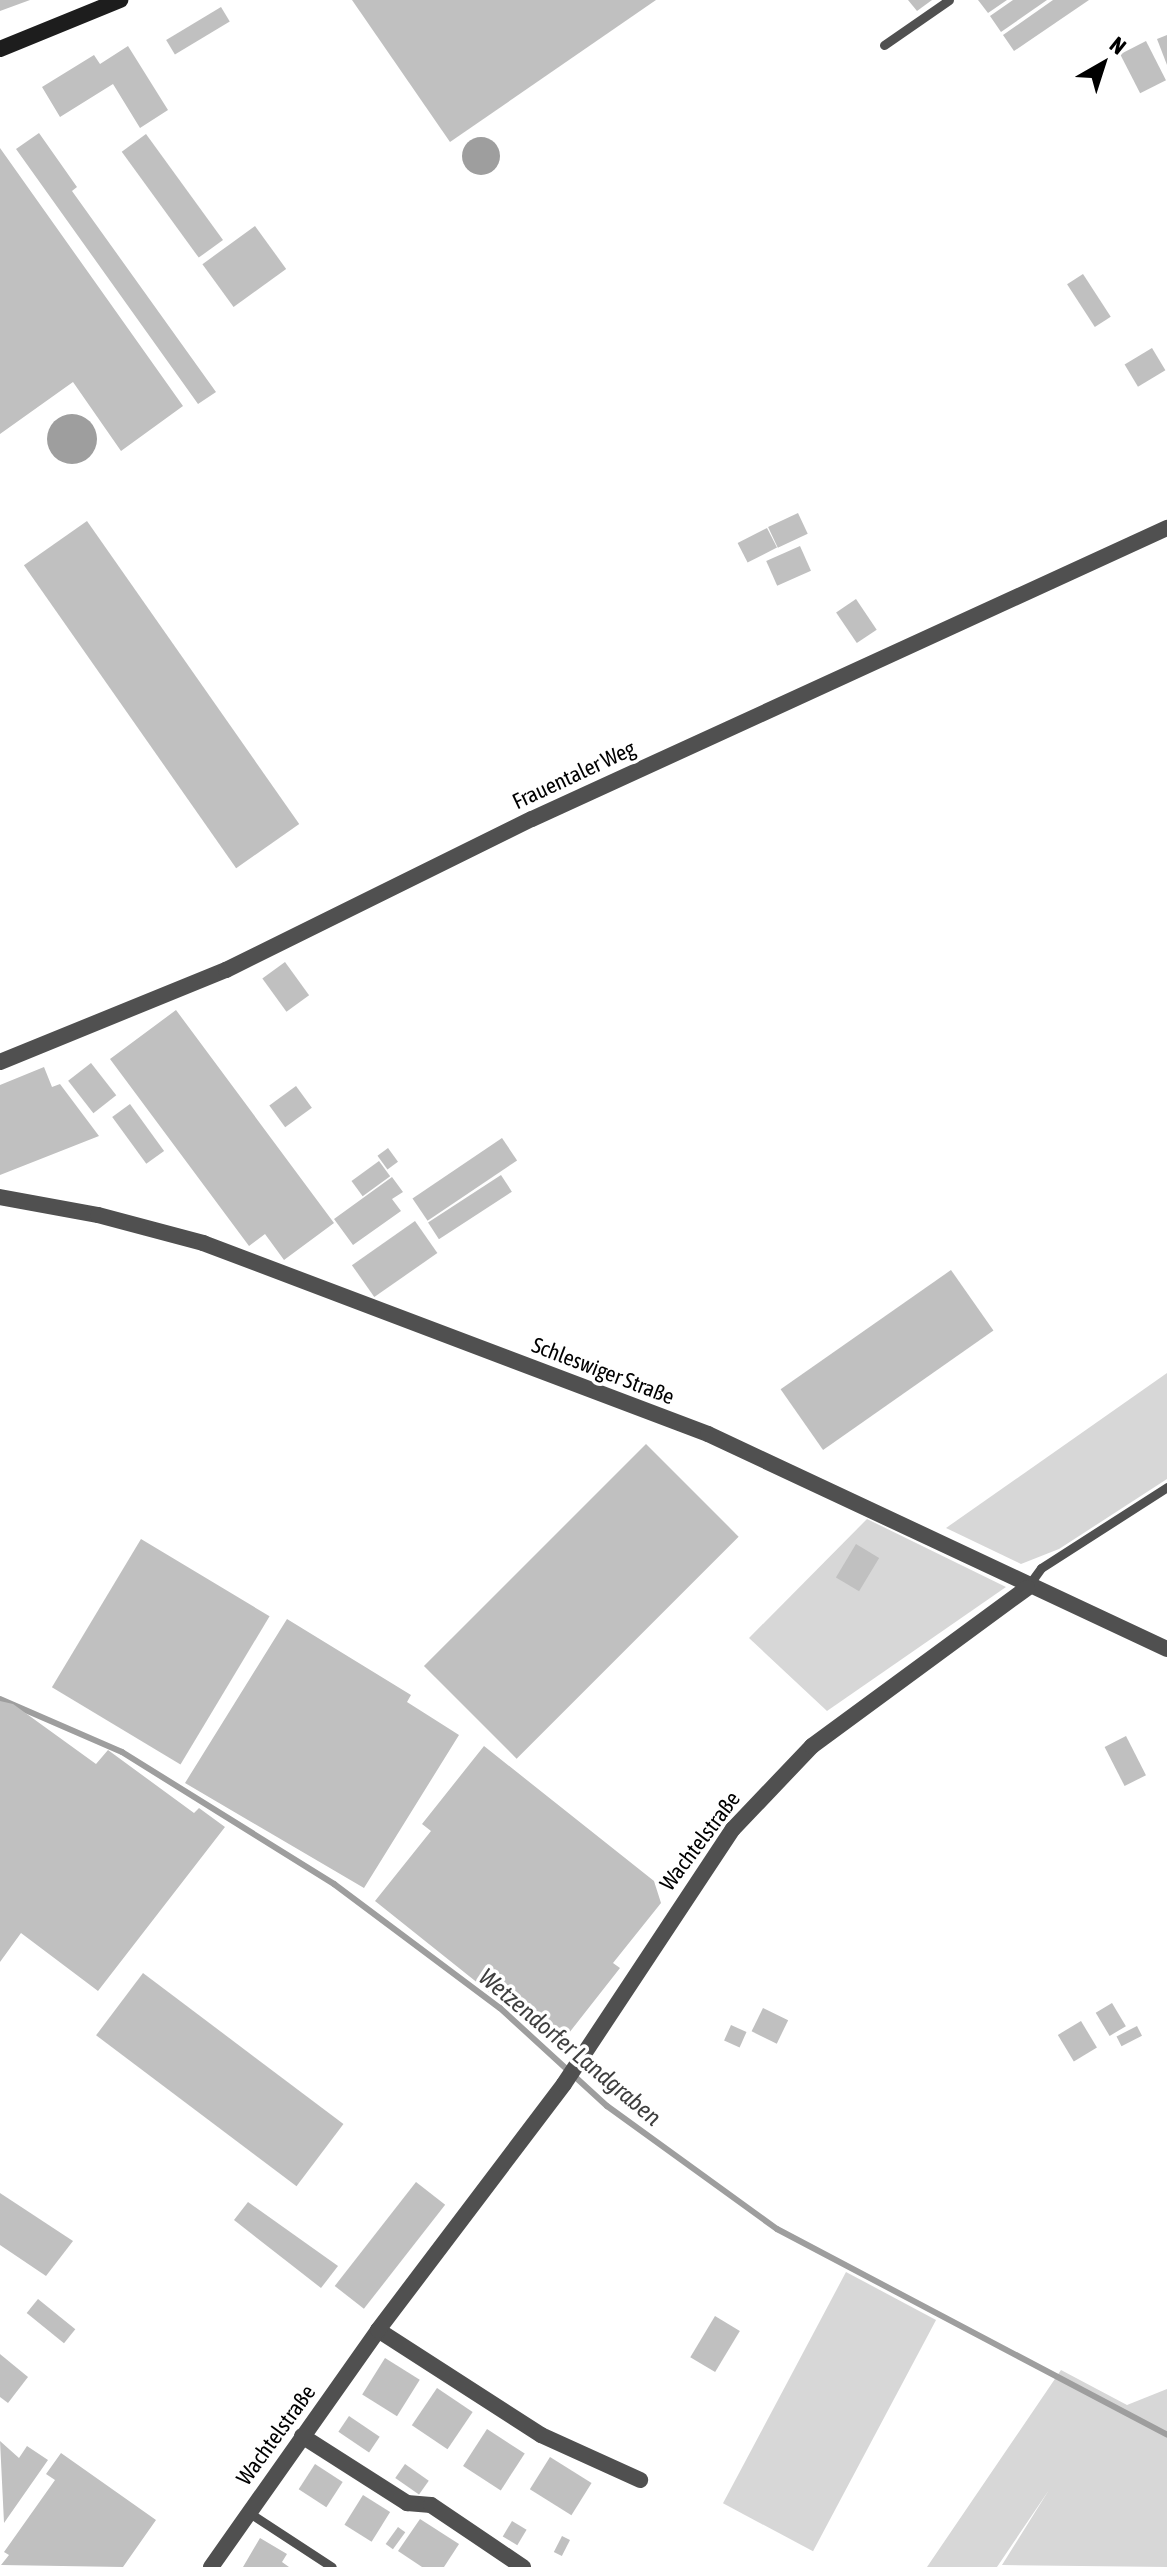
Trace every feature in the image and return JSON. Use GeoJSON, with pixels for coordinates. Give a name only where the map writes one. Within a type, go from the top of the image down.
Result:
{"type":"FeatureCollection","features":[{"type":"Feature","properties":{"kind":"street"},"geometry":{"type":"LineString","coordinates":[[0,49],[120,0]]}},
{"type":"Feature","properties":{"kind":"street","name":"Frauentaler Weg"},"geometry":{"type":"LineString","coordinates":[[0,1062],[226,970],[546,812],[1167,528]]}},
{"type":"Feature","properties":{"kind":"street","name":"Schleswiger Straße"},"geometry":{"type":"LineString","coordinates":[[0,1197],[98,1215],[203,1243],[708,1434],[1027,1588],[1167,1649]]}},
{"type":"Feature","properties":{"kind":"street","name":"Wachtelstraße"},"geometry":{"type":"LineString","coordinates":[[211,2567],[378,2330],[564,2084],[685,1895],[779,1776],[847,1719],[1027,1588]]}},
{"type":"Feature","properties":{"kind":"street"},"geometry":{"type":"LineString","coordinates":[[378,2330],[541,2435],[640,2480]]}},
{"type":"Feature","properties":{"kind":"street"},"geometry":{"type":"LineString","coordinates":[[302,2436],[407,2503],[431,2505],[523,2567]]}},
{"type":"Feature","properties":{"kind":"lane"},"geometry":{"type":"LineString","coordinates":[[884,45],[949,0]]}},
{"type":"Feature","properties":{"kind":"lane","name":"Wachtelstraße"},"geometry":{"type":"LineString","coordinates":[[1027,1588],[1041,1568],[1167,1487]]}},
{"type":"Feature","properties":{"kind":"lane"},"geometry":{"type":"LineString","coordinates":[[248,2512],[332,2567]]}},
{"type":"Feature","properties":{"kind":"shaded area"},"geometry":{"type":"Polygon","coordinates":[[[481,137],[494,143],[500,156],[494,169],[481,175],[468,169],[462,156],[468,143],[481,137]]]}},
{"type":"Feature","properties":{"kind":"shaded area"},"geometry":{"type":"Polygon","coordinates":[[[72,414],[90,421],[97,439],[90,457],[72,464],[54,457],[47,439],[54,421],[72,414]]]}},
{"type":"Feature","properties":{"kind":"shaded area"},"geometry":{"type":"Polygon","coordinates":[[[1167,1373],[1167,1479],[1059,1549],[1021,1564],[946,1528],[1167,1373]]]}},
{"type":"Feature","properties":{"kind":"shaded area"},"geometry":{"type":"Polygon","coordinates":[[[867,1519],[1006,1587],[827,1711],[749,1638],[867,1519]]]}},
{"type":"Feature","properties":{"kind":"shaded area"},"geometry":{"type":"Polygon","coordinates":[[[846,2272],[936,2320],[813,2551],[723,2503],[846,2272]]]}},
{"type":"Feature","properties":{"kind":"shaded area"},"geometry":{"type":"Polygon","coordinates":[[[1061,2370],[1127,2405],[1167,2389],[1167,2567],[1002,2565],[1049,2490],[997,2567],[927,2567],[1061,2370]]]}},
{"type":"Feature","properties":{"kind":"building"},"geometry":{"type":"Polygon","coordinates":[[[0,0],[30,0],[0,11],[0,0]]]}},
{"type":"Feature","properties":{"kind":"building"},"geometry":{"type":"Polygon","coordinates":[[[352,0],[656,0],[450,142],[352,0]]]}},
{"type":"Feature","properties":{"kind":"building"},"geometry":{"type":"Polygon","coordinates":[[[908,0],[932,0],[917,11],[908,0]]]}},
{"type":"Feature","properties":{"kind":"building"},"geometry":{"type":"Polygon","coordinates":[[[978,0],[1007,0],[988,13],[978,0]]]}},
{"type":"Feature","properties":{"kind":"building"},"geometry":{"type":"Polygon","coordinates":[[[1013,0],[1047,0],[1001,32],[990,16],[1013,0]]]}},
{"type":"Feature","properties":{"kind":"building"},"geometry":{"type":"Polygon","coordinates":[[[1053,0],[1089,0],[1014,51],[1003,35],[1053,0]]]}},
{"type":"Feature","properties":{"kind":"building"},"geometry":{"type":"Polygon","coordinates":[[[221,7],[230,22],[175,55],[166,40],[221,7]]]}},
{"type":"Feature","properties":{"kind":"building"},"geometry":{"type":"Polygon","coordinates":[[[1167,35],[1167,65],[1157,39],[1167,35]]]}},
{"type":"Feature","properties":{"kind":"building"},"geometry":{"type":"Polygon","coordinates":[[[1146,41],[1166,80],[1140,93],[1120,54],[1146,41]]]}},
{"type":"Feature","properties":{"kind":"building"},"geometry":{"type":"Polygon","coordinates":[[[128,46],[168,110],[140,128],[113,84],[60,117],[42,87],[94,55],[100,64],[128,46]]]}},
{"type":"Feature","properties":{"kind":"building"},"geometry":{"type":"Polygon","coordinates":[[[39,133],[77,187],[72,191],[216,392],[198,404],[16,149],[39,133]]]}},
{"type":"Feature","properties":{"kind":"building"},"geometry":{"type":"Polygon","coordinates":[[[146,134],[223,240],[199,258],[122,152],[146,134]]]}},
{"type":"Feature","properties":{"kind":"building"},"geometry":{"type":"Polygon","coordinates":[[[0,148],[183,406],[121,451],[73,382],[0,434],[0,148]]]}},
{"type":"Feature","properties":{"kind":"building"},"geometry":{"type":"Polygon","coordinates":[[[255,226],[286,269],[234,307],[202,264],[255,226]]]}},
{"type":"Feature","properties":{"kind":"building"},"geometry":{"type":"Polygon","coordinates":[[[1083,274],[1111,317],[1095,327],[1067,284],[1083,274]]]}},
{"type":"Feature","properties":{"kind":"building"},"geometry":{"type":"Polygon","coordinates":[[[1152,348],[1165,370],[1138,387],[1125,364],[1152,348]]]}},
{"type":"Feature","properties":{"kind":"building"},"geometry":{"type":"Polygon","coordinates":[[[798,513],[808,534],[778,548],[768,527],[798,513]]]}},
{"type":"Feature","properties":{"kind":"building"},"geometry":{"type":"Polygon","coordinates":[[[87,521],[299,824],[236,868],[24,565],[87,521]]]}},
{"type":"Feature","properties":{"kind":"building"},"geometry":{"type":"Polygon","coordinates":[[[767,528],[777,548],[748,563],[738,543],[767,528]]]}},
{"type":"Feature","properties":{"kind":"building"},"geometry":{"type":"Polygon","coordinates":[[[800,546],[811,571],[777,586],[766,561],[800,546]]]}},
{"type":"Feature","properties":{"kind":"building"},"geometry":{"type":"Polygon","coordinates":[[[856,599],[877,630],[857,643],[836,612],[856,599]]]}},
{"type":"Feature","properties":{"kind":"building"},"geometry":{"type":"Polygon","coordinates":[[[285,962],[309,995],[286,1012],[262,978],[285,962]]]}},
{"type":"Feature","properties":{"kind":"building"},"geometry":{"type":"Polygon","coordinates":[[[176,1010],[334,1223],[284,1260],[265,1234],[249,1246],[110,1059],[176,1010]]]}},
{"type":"Feature","properties":{"kind":"building"},"geometry":{"type":"Polygon","coordinates":[[[91,1063],[116,1095],[93,1113],[68,1081],[91,1063]]]}},
{"type":"Feature","properties":{"kind":"building"},"geometry":{"type":"Polygon","coordinates":[[[44,1067],[52,1087],[60,1084],[99,1136],[0,1175],[0,1085],[44,1067]]]}},
{"type":"Feature","properties":{"kind":"building"},"geometry":{"type":"Polygon","coordinates":[[[296,1086],[312,1108],[285,1127],[269,1105],[296,1086]]]}},
{"type":"Feature","properties":{"kind":"building"},"geometry":{"type":"Polygon","coordinates":[[[130,1104],[164,1151],[146,1164],[112,1117],[130,1104]]]}},
{"type":"Feature","properties":{"kind":"building"},"geometry":{"type":"Polygon","coordinates":[[[502,1138],[517,1160],[428,1221],[412,1198],[502,1138]]]}},
{"type":"Feature","properties":{"kind":"building"},"geometry":{"type":"Polygon","coordinates":[[[388,1148],[398,1162],[387,1169],[377,1156],[388,1148]]]}},
{"type":"Feature","properties":{"kind":"building"},"geometry":{"type":"Polygon","coordinates":[[[379,1161],[390,1176],[363,1196],[351,1181],[379,1161]]]}},
{"type":"Feature","properties":{"kind":"building"},"geometry":{"type":"Polygon","coordinates":[[[501,1175],[512,1192],[439,1239],[428,1222],[501,1175]]]}},
{"type":"Feature","properties":{"kind":"building"},"geometry":{"type":"Polygon","coordinates":[[[392,1177],[403,1192],[392,1199],[401,1211],[353,1245],[334,1219],[392,1177]]]}},
{"type":"Feature","properties":{"kind":"building"},"geometry":{"type":"Polygon","coordinates":[[[415,1221],[437,1253],[374,1297],[352,1265],[415,1221]]]}},
{"type":"Feature","properties":{"kind":"building"},"geometry":{"type":"Polygon","coordinates":[[[951,1270],[993,1331],[823,1450],[781,1389],[951,1270]]]}},
{"type":"Feature","properties":{"kind":"building"},"geometry":{"type":"Polygon","coordinates":[[[646,1444],[739,1537],[517,1759],[424,1666],[646,1444]]]}},
{"type":"Feature","properties":{"kind":"building"},"geometry":{"type":"Polygon","coordinates":[[[141,1539],[270,1616],[180,1765],[52,1687],[141,1539]]]}},
{"type":"Feature","properties":{"kind":"building"},"geometry":{"type":"Polygon","coordinates":[[[856,1544],[879,1558],[859,1591],[836,1577],[856,1544]]]}},
{"type":"Feature","properties":{"kind":"building"},"geometry":{"type":"Polygon","coordinates":[[[287,1619],[411,1695],[407,1702],[459,1735],[364,1888],[185,1783],[287,1619]]]}},
{"type":"Feature","properties":{"kind":"building"},"geometry":{"type":"Polygon","coordinates":[[[0,1701],[13,1704],[96,1764],[108,1750],[194,1813],[199,1808],[225,1827],[98,1991],[21,1933],[0,1962],[0,1701]]]}},
{"type":"Feature","properties":{"kind":"building"},"geometry":{"type":"Polygon","coordinates":[[[1126,1736],[1146,1775],[1125,1786],[1105,1747],[1126,1736]]]}},
{"type":"Feature","properties":{"kind":"building"},"geometry":{"type":"Polygon","coordinates":[[[484,1746],[654,1881],[661,1903],[613,1963],[620,1968],[558,2047],[375,1901],[431,1831],[422,1824],[484,1746]]]}},
{"type":"Feature","properties":{"kind":"building"},"geometry":{"type":"Polygon","coordinates":[[[143,1973],[343,2124],[297,2186],[96,2035],[143,1973]]]}},
{"type":"Feature","properties":{"kind":"building"},"geometry":{"type":"Polygon","coordinates":[[[1112,2003],[1126,2026],[1110,2036],[1096,2013],[1112,2003]]]}},
{"type":"Feature","properties":{"kind":"building"},"geometry":{"type":"Polygon","coordinates":[[[763,2008],[788,2020],[777,2044],[752,2031],[763,2008]]]}},
{"type":"Feature","properties":{"kind":"building"},"geometry":{"type":"Polygon","coordinates":[[[1081,2021],[1097,2048],[1074,2061],[1058,2035],[1081,2021]]]}},
{"type":"Feature","properties":{"kind":"building"},"geometry":{"type":"Polygon","coordinates":[[[731,2025],[747,2032],[740,2047],[724,2041],[731,2025]]]}},
{"type":"Feature","properties":{"kind":"building"},"geometry":{"type":"Polygon","coordinates":[[[1137,2026],[1142,2036],[1122,2046],[1117,2036],[1137,2026]]]}},
{"type":"Feature","properties":{"kind":"building"},"geometry":{"type":"Polygon","coordinates":[[[416,2182],[445,2205],[364,2309],[335,2286],[416,2182]]]}},
{"type":"Feature","properties":{"kind":"building"},"geometry":{"type":"Polygon","coordinates":[[[0,2193],[73,2241],[46,2276],[0,2245],[0,2193]]]}},
{"type":"Feature","properties":{"kind":"building"},"geometry":{"type":"Polygon","coordinates":[[[248,2202],[338,2266],[321,2288],[234,2220],[248,2202]]]}},
{"type":"Feature","properties":{"kind":"building"},"geometry":{"type":"Polygon","coordinates":[[[38,2299],[75,2329],[64,2343],[27,2313],[38,2299]]]}},
{"type":"Feature","properties":{"kind":"building"},"geometry":{"type":"Polygon","coordinates":[[[715,2316],[740,2331],[715,2372],[690,2357],[715,2316]]]}},
{"type":"Feature","properties":{"kind":"building"},"geometry":{"type":"Polygon","coordinates":[[[0,2354],[28,2377],[8,2403],[0,2397],[0,2354]]]}},
{"type":"Feature","properties":{"kind":"building"},"geometry":{"type":"Polygon","coordinates":[[[385,2358],[420,2380],[397,2416],[362,2394],[385,2358]]]}},
{"type":"Feature","properties":{"kind":"building"},"geometry":{"type":"Polygon","coordinates":[[[437,2388],[473,2412],[447,2449],[412,2425],[437,2388]]]}},
{"type":"Feature","properties":{"kind":"building"},"geometry":{"type":"Polygon","coordinates":[[[349,2416],[380,2437],[369,2452],[338,2432],[349,2416]]]}},
{"type":"Feature","properties":{"kind":"building"},"geometry":{"type":"Polygon","coordinates":[[[487,2429],[525,2454],[501,2490],[463,2466],[487,2429]]]}},
{"type":"Feature","properties":{"kind":"building"},"geometry":{"type":"Polygon","coordinates":[[[0,2441],[19,2458],[27,2446],[48,2460],[4,2523],[0,2441]]]}},
{"type":"Feature","properties":{"kind":"building"},"geometry":{"type":"Polygon","coordinates":[[[61,2453],[156,2520],[123,2567],[1,2565],[9,2555],[4,2552],[55,2480],[46,2474],[61,2453]]]}},
{"type":"Feature","properties":{"kind":"building"},"geometry":{"type":"Polygon","coordinates":[[[550,2457],[592,2483],[571,2515],[530,2489],[550,2457]]]}},
{"type":"Feature","properties":{"kind":"building"},"geometry":{"type":"Polygon","coordinates":[[[315,2464],[343,2482],[326,2507],[299,2489],[315,2464]]]}},
{"type":"Feature","properties":{"kind":"building"},"geometry":{"type":"Polygon","coordinates":[[[405,2464],[429,2481],[419,2495],[395,2478],[405,2464]]]}},
{"type":"Feature","properties":{"kind":"building"},"geometry":{"type":"Polygon","coordinates":[[[363,2495],[390,2512],[372,2542],[344,2525],[363,2495]]]}},
{"type":"Feature","properties":{"kind":"building"},"geometry":{"type":"Polygon","coordinates":[[[420,2519],[459,2544],[444,2567],[422,2567],[398,2551],[420,2519]]]}},
{"type":"Feature","properties":{"kind":"building"},"geometry":{"type":"Polygon","coordinates":[[[512,2521],[527,2530],[517,2545],[503,2536],[512,2521]]]}},
{"type":"Feature","properties":{"kind":"building"},"geometry":{"type":"Polygon","coordinates":[[[398,2527],[405,2532],[393,2549],[386,2544],[398,2527]]]}},
{"type":"Feature","properties":{"kind":"building"},"geometry":{"type":"Polygon","coordinates":[[[562,2536],[570,2540],[562,2556],[554,2552],[562,2536]]]}},
{"type":"Feature","properties":{"kind":"building"},"geometry":{"type":"Polygon","coordinates":[[[260,2538],[287,2554],[282,2562],[289,2567],[243,2567],[260,2538]]]}},
{"type":"Feature","properties":{"kind":"waterway","name":"Wetzendorfer Landgraben"},"geometry":{"type":"LineString","coordinates":[[0,1699],[122,1752],[334,1884],[500,2008],[607,2106],[777,2229],[1167,2435]]}}]}
